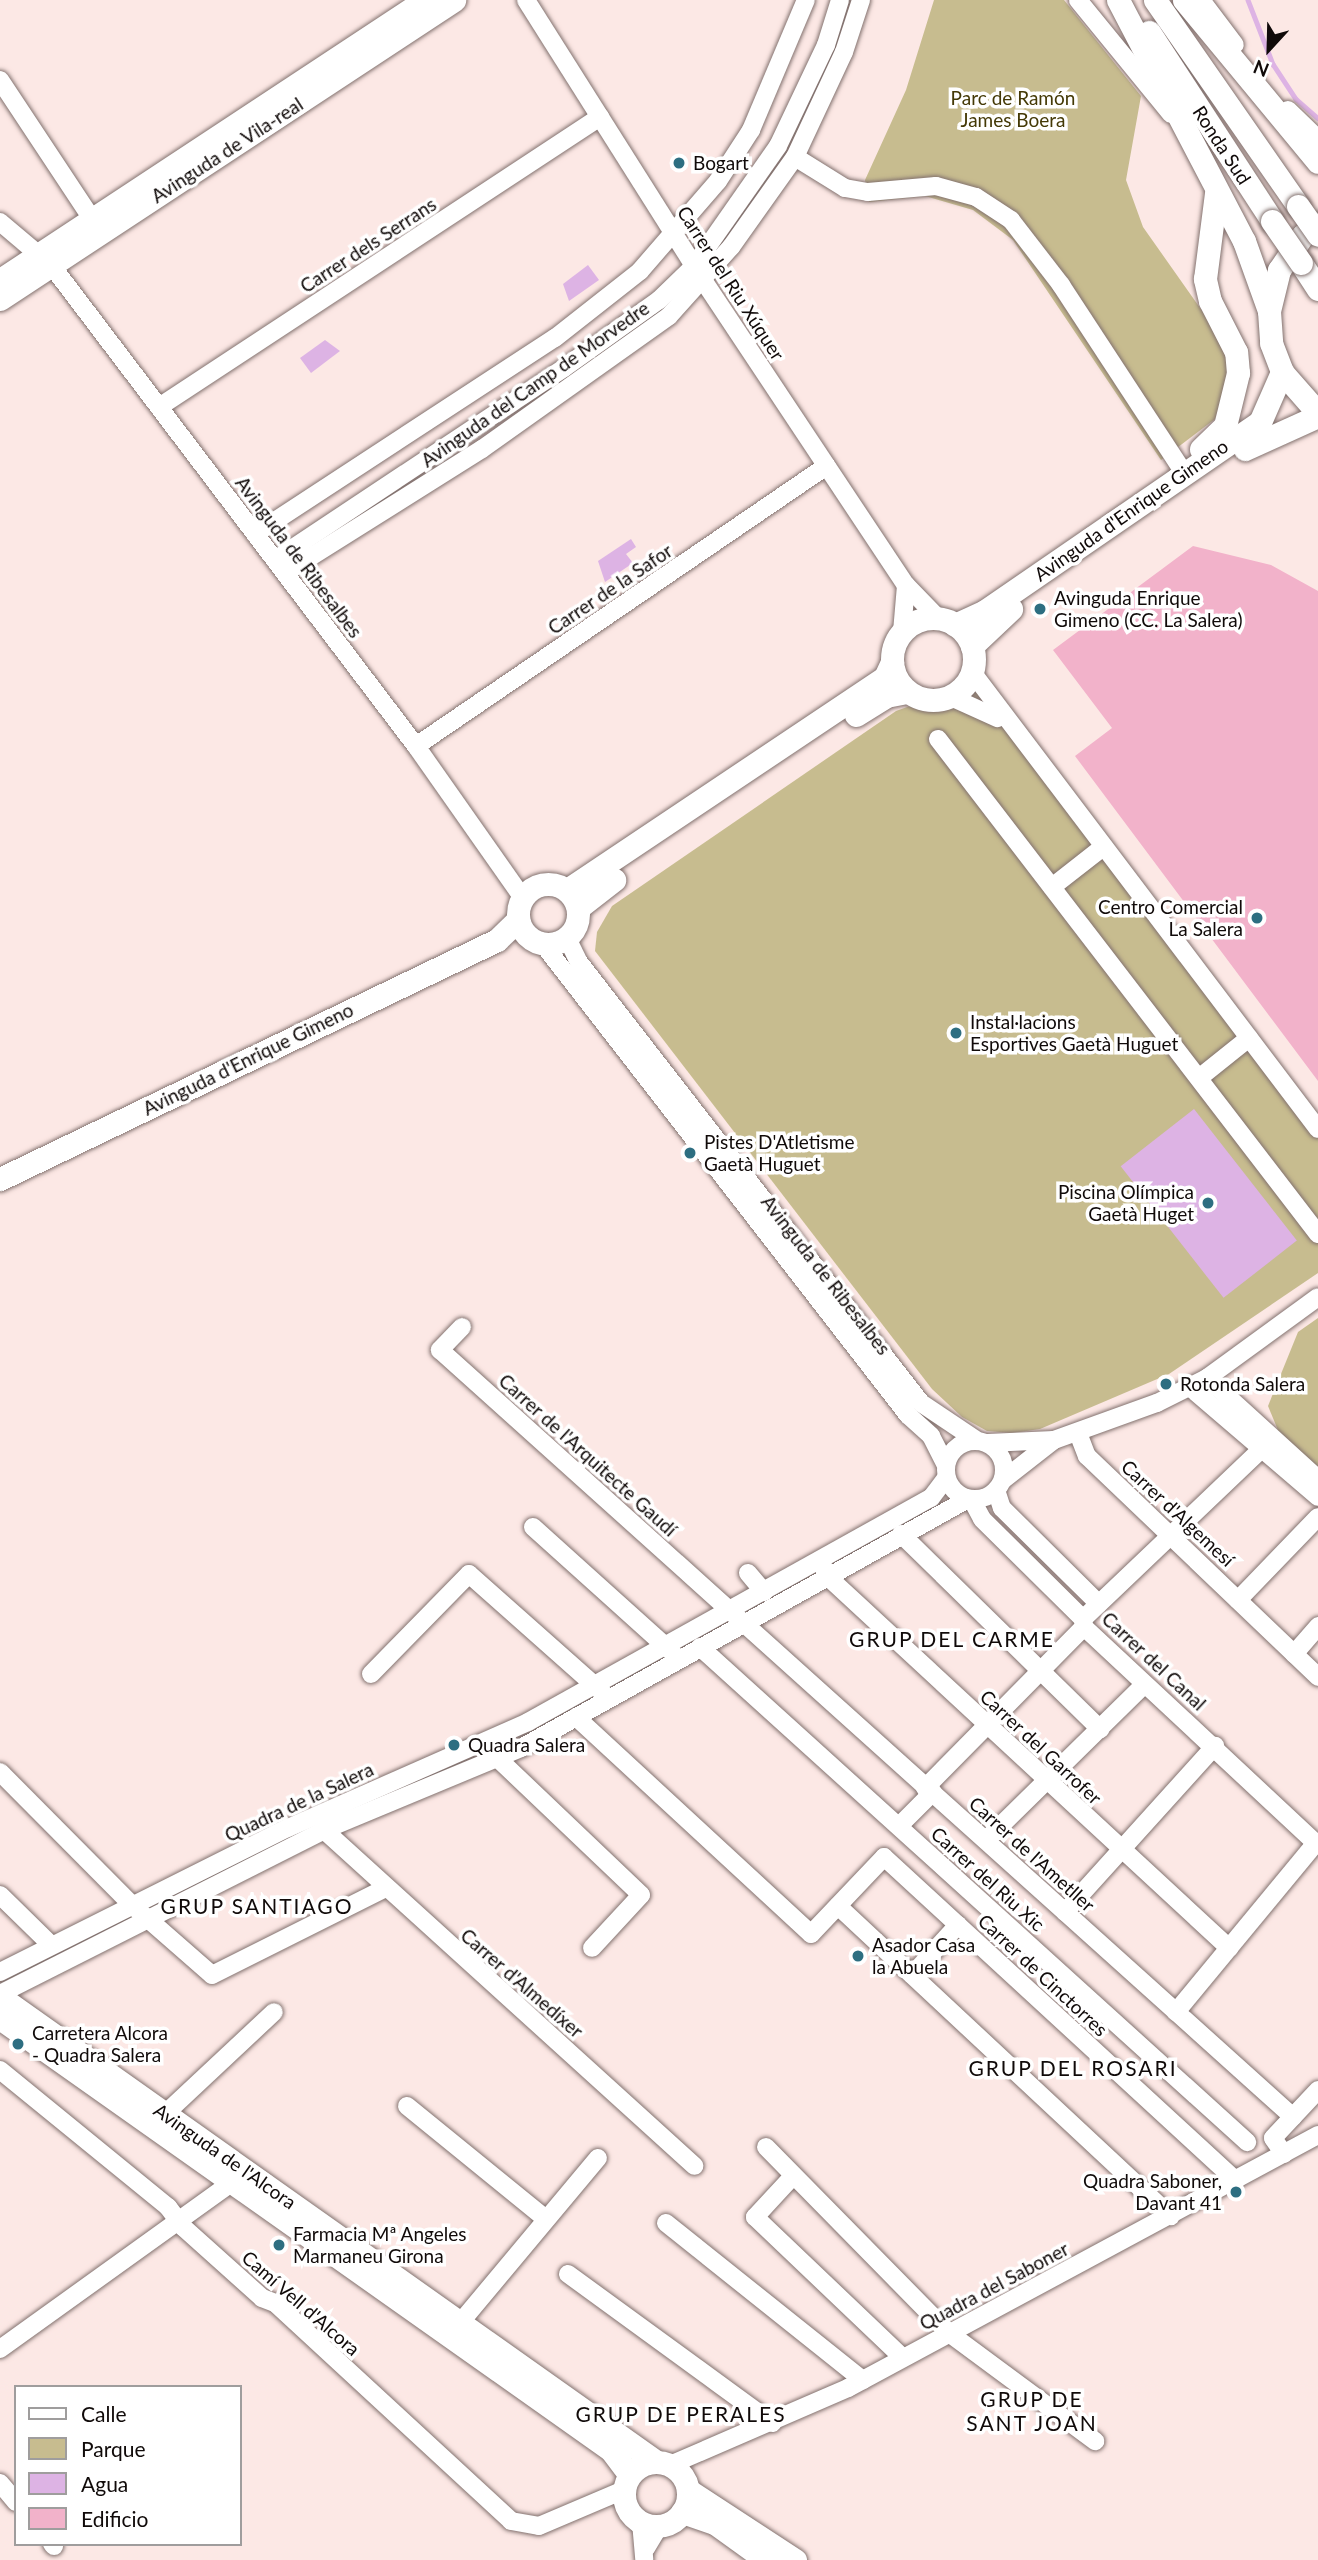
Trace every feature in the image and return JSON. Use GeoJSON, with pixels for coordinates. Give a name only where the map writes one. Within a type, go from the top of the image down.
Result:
{"type":"FeatureCollection","features":[{"type":"Feature","properties":{"kind":"main road","name":"Avinguda de Vila-real"},"geometry":{"type":"LineString","coordinates":[[0,299],[92,219],[425,0]]}},
{"type":"Feature","properties":{"kind":"main road","name":"Avinguda de Vila-real"},"geometry":{"type":"LineString","coordinates":[[0,280],[46,259],[454,0]]}},
{"type":"Feature","properties":{"kind":"main road"},"geometry":{"type":"LineString","coordinates":[[1118,0],[1244,241],[1269,311],[1271,342],[1282,372],[1318,415]]}},
{"type":"Feature","properties":{"kind":"main road","name":"Ronda Sud"},"geometry":{"type":"LineString","coordinates":[[1128,0],[1318,289]]}},
{"type":"Feature","properties":{"kind":"main road","name":"Ronda Sud"},"geometry":{"type":"LineString","coordinates":[[1155,0],[1318,235]]}},
{"type":"Feature","properties":{"kind":"main road"},"geometry":{"type":"LineString","coordinates":[[1184,0],[1318,162]]}},
{"type":"Feature","properties":{"kind":"main road"},"geometry":{"type":"LineString","coordinates":[[1153,495],[1179,465],[1225,426],[1236,398],[1236,352],[1210,301],[1205,279],[1216,189]]}},
{"type":"Feature","properties":{"kind":"main road"},"geometry":{"type":"LineString","coordinates":[[1269,311],[1279,270],[1303,235],[1318,225]]}},
{"type":"Feature","properties":{"kind":"main road","name":"Avinguda d'Enrique Gimeno"},"geometry":{"type":"LineString","coordinates":[[947,622],[985,611],[1260,422],[1282,372]]}},
{"type":"Feature","properties":{"kind":"main road","name":"Avinguda d'Enrique Gimeno"},"geometry":{"type":"LineString","coordinates":[[972,646],[993,622],[1234,456],[1266,435],[1318,415]]}},
{"type":"Feature","properties":{"kind":"main road"},"geometry":{"type":"LineString","coordinates":[[572,899],[885,677],[902,632],[919,621],[947,622],[972,646],[972,672],[951,697],[928,701],[907,692],[891,662]]}},
{"type":"Feature","properties":{"kind":"main road"},"geometry":{"type":"LineString","coordinates":[[572,899],[872,705],[907,692]]}},
{"type":"Feature","properties":{"kind":"main road"},"geometry":{"type":"LineString","coordinates":[[551,884],[572,899],[577,924],[567,938],[529,917],[551,884]]}},
{"type":"Feature","properties":{"kind":"main road","name":"Avinguda d'Enrique Gimeno"},"geometry":{"type":"LineString","coordinates":[[0,1179],[497,940],[529,917]]}},
{"type":"Feature","properties":{"kind":"main road","name":"Avinguda de l'Alcora"},"geometry":{"type":"LineString","coordinates":[[0,1995],[795,2560]]}},
{"type":"Feature","properties":{"kind":"main road","name":"Avinguda de l'Alcora"},"geometry":{"type":"LineString","coordinates":[[0,2018],[611,2450],[627,2482],[625,2503],[651,2524]]}},
{"type":"Feature","properties":{"kind":"main road"},"geometry":{"type":"LineString","coordinates":[[627,2482],[677,2478]]}},
{"type":"Feature","properties":{"kind":"main road"},"geometry":{"type":"LineString","coordinates":[[651,2524],[677,2478]]}},
{"type":"Feature","properties":{"kind":"main road","name":"Avinguda de l'Alcora"},"geometry":{"type":"LineString","coordinates":[[677,2478],[716,2524],[766,2560]]}},
{"type":"Feature","properties":{"kind":"street","name":"Carrer del Riu Xúquer"},"geometry":{"type":"LineString","coordinates":[[526,0],[698,273],[906,585],[947,622]]}},
{"type":"Feature","properties":{"kind":"street","name":"Avinguda del Camp de Morvedre"},"geometry":{"type":"LineString","coordinates":[[255,534],[555,338],[640,271],[675,235],[751,130],[806,0]]}},
{"type":"Feature","properties":{"kind":"street","name":"Avinguda del Camp de Morvedre"},"geometry":{"type":"LineString","coordinates":[[698,273],[778,146],[826,45],[840,0]]}},
{"type":"Feature","properties":{"kind":"street","name":"Avinguda del Camp de Morvedre"},"geometry":{"type":"LineString","coordinates":[[280,567],[698,273],[795,157],[844,52],[861,0]]}},
{"type":"Feature","properties":{"kind":"street"},"geometry":{"type":"LineString","coordinates":[[1079,0],[1188,137]]}},
{"type":"Feature","properties":{"kind":"street"},"geometry":{"type":"LineString","coordinates":[[1193,0],[1228,51]]}},
{"type":"Feature","properties":{"kind":"street"},"geometry":{"type":"LineString","coordinates":[[1201,0],[1294,118],[1318,139]]}},
{"type":"Feature","properties":{"kind":"street"},"geometry":{"type":"LineString","coordinates":[[0,80],[92,219]]}},
{"type":"Feature","properties":{"kind":"street","name":"Carrer dels Serrans"},"geometry":{"type":"LineString","coordinates":[[159,407],[600,117]]}},
{"type":"Feature","properties":{"kind":"street"},"geometry":{"type":"LineString","coordinates":[[795,157],[845,188],[867,192],[936,186],[976,197],[1012,220],[1179,465]]}},
{"type":"Feature","properties":{"kind":"street","name":"Avinguda de Ribesalbes"},"geometry":{"type":"LineString","coordinates":[[0,222],[46,259],[416,746],[510,874],[529,917],[908,1415],[931,1436],[946,1472]]}},
{"type":"Feature","properties":{"kind":"street","name":"Carrer de la Safor"},"geometry":{"type":"LineString","coordinates":[[416,746],[827,466]]}},
{"type":"Feature","properties":{"kind":"street"},"geometry":{"type":"LineString","coordinates":[[902,632],[906,585]]}},
{"type":"Feature","properties":{"kind":"street"},"geometry":{"type":"LineString","coordinates":[[972,672],[1006,723],[1318,1129]]}},
{"type":"Feature","properties":{"kind":"street"},"geometry":{"type":"LineString","coordinates":[[951,697],[1006,723]]}},
{"type":"Feature","properties":{"kind":"street"},"geometry":{"type":"LineString","coordinates":[[938,739],[1318,1234]]}},
{"type":"Feature","properties":{"kind":"street"},"geometry":{"type":"LineString","coordinates":[[1052,887],[1102,848]]}},
{"type":"Feature","properties":{"kind":"street","name":"Avinguda de Ribesalbes"},"geometry":{"type":"LineString","coordinates":[[567,938],[578,961],[921,1403],[982,1442]]}},
{"type":"Feature","properties":{"kind":"street"},"geometry":{"type":"LineString","coordinates":[[1199,1078],[1248,1038]]}},
{"type":"Feature","properties":{"kind":"street"},"geometry":{"type":"LineString","coordinates":[[1054,1440],[1000,1485],[970,1499],[946,1472],[956,1447],[982,1442],[1054,1440],[1191,1388],[1266,1339],[1318,1297]]}},
{"type":"Feature","properties":{"kind":"street"},"geometry":{"type":"LineString","coordinates":[[1266,1339],[1318,1313]]}},
{"type":"Feature","properties":{"kind":"street","name":"Carrer de l'Arquitecte Gaudí"},"geometry":{"type":"LineString","coordinates":[[462,1327],[440,1350],[737,1617]]}},
{"type":"Feature","properties":{"kind":"street"},"geometry":{"type":"LineString","coordinates":[[1207,1378],[1318,1497]]}},
{"type":"Feature","properties":{"kind":"street"},"geometry":{"type":"LineString","coordinates":[[1191,1388],[1318,1479]]}},
{"type":"Feature","properties":{"kind":"street","name":"Carrer d'Algemesí"},"geometry":{"type":"LineString","coordinates":[[1078,1433],[1087,1456],[1163,1531],[1175,1534],[1238,1600],[1318,1677]]}},
{"type":"Feature","properties":{"kind":"street"},"geometry":{"type":"LineString","coordinates":[[982,1442],[999,1452],[1000,1485]]}},
{"type":"Feature","properties":{"kind":"street"},"geometry":{"type":"LineString","coordinates":[[901,1824],[986,1726],[1040,1671],[1099,1604],[1267,1444]]}},
{"type":"Feature","properties":{"kind":"street","name":"Quadra de la Salera"},"geometry":{"type":"LineString","coordinates":[[0,1972],[288,1828],[602,1692],[824,1568],[931,1498],[946,1472]]}},
{"type":"Feature","properties":{"kind":"street","name":"Carrer del Canal"},"geometry":{"type":"LineString","coordinates":[[1000,1485],[1002,1508],[1099,1604]]}},
{"type":"Feature","properties":{"kind":"street","name":"Quadra de la Salera"},"geometry":{"type":"LineString","coordinates":[[673,1652],[700,1647],[764,1592],[901,1534],[970,1499]]}},
{"type":"Feature","properties":{"kind":"street","name":"Carrer del Canal"},"geometry":{"type":"LineString","coordinates":[[970,1499],[982,1519],[1144,1685],[1214,1746],[1317,1844]]}},
{"type":"Feature","properties":{"kind":"street"},"geometry":{"type":"LineString","coordinates":[[1238,1600],[1318,1517]]}},
{"type":"Feature","properties":{"kind":"street"},"geometry":{"type":"LineString","coordinates":[[533,1527],[673,1652]]}},
{"type":"Feature","properties":{"kind":"street"},"geometry":{"type":"LineString","coordinates":[[901,1534],[1100,1729]]}},
{"type":"Feature","properties":{"kind":"street","name":"Carrer del Garrofer"},"geometry":{"type":"LineString","coordinates":[[824,1568],[986,1726],[1230,1948]]}},
{"type":"Feature","properties":{"kind":"street"},"geometry":{"type":"LineString","coordinates":[[748,1573],[764,1592]]}},
{"type":"Feature","properties":{"kind":"street"},"geometry":{"type":"LineString","coordinates":[[371,1674],[469,1574],[602,1692]]}},
{"type":"Feature","properties":{"kind":"street","name":"Carrer de l'Ametller"},"geometry":{"type":"LineString","coordinates":[[737,1617],[1293,2117]]}},
{"type":"Feature","properties":{"kind":"street"},"geometry":{"type":"LineString","coordinates":[[1294,1654],[1318,1626]]}},
{"type":"Feature","properties":{"kind":"street","name":"Carrer del Riu Xic"},"geometry":{"type":"LineString","coordinates":[[700,1647],[1247,2142]]}},
{"type":"Feature","properties":{"kind":"street"},"geometry":{"type":"LineString","coordinates":[[986,1840],[1144,1685]]}},
{"type":"Feature","properties":{"kind":"street","name":"Quadra de la Salera"},"geometry":{"type":"LineString","coordinates":[[0,1995],[150,1916],[324,1830],[521,1748],[576,1717],[602,1692]]}},
{"type":"Feature","properties":{"kind":"street"},"geometry":{"type":"LineString","coordinates":[[576,1717],[811,1934],[838,1906],[1171,2216]]}},
{"type":"Feature","properties":{"kind":"street"},"geometry":{"type":"LineString","coordinates":[[512,1730],[521,1748]]}},
{"type":"Feature","properties":{"kind":"street"},"geometry":{"type":"LineString","coordinates":[[485,1741],[495,1758],[641,1895],[592,1948]]}},
{"type":"Feature","properties":{"kind":"street"},"geometry":{"type":"LineString","coordinates":[[1065,1912],[1214,1746]]}},
{"type":"Feature","properties":{"kind":"street"},"geometry":{"type":"LineString","coordinates":[[0,1772],[132,1905],[150,1916],[212,1975],[384,1889]]}},
{"type":"Feature","properties":{"kind":"street","name":"Carrer d'Almedíxer"},"geometry":{"type":"LineString","coordinates":[[324,1830],[384,1889],[694,2166]]}},
{"type":"Feature","properties":{"kind":"street"},"geometry":{"type":"LineString","coordinates":[[1176,2012],[1317,1844]]}},
{"type":"Feature","properties":{"kind":"street","name":"Carrer de Cinctorres"},"geometry":{"type":"LineString","coordinates":[[838,1906],[884,1857],[1236,2181]]}},
{"type":"Feature","properties":{"kind":"street"},"geometry":{"type":"LineString","coordinates":[[0,1895],[51,1945]]}},
{"type":"Feature","properties":{"kind":"street"},"geometry":{"type":"LineString","coordinates":[[912,1975],[958,1925]]}},
{"type":"Feature","properties":{"kind":"street"},"geometry":{"type":"LineString","coordinates":[[165,2114],[274,2012]]}},
{"type":"Feature","properties":{"kind":"street","name":"Camí Vell d'Alcora"},"geometry":{"type":"LineString","coordinates":[[0,2070],[179,2221],[511,2521],[539,2526],[627,2482]]}},
{"type":"Feature","properties":{"kind":"street"},"geometry":{"type":"LineString","coordinates":[[1284,2154],[1273,2138],[1317,2094]]}},
{"type":"Feature","properties":{"kind":"street"},"geometry":{"type":"LineString","coordinates":[[407,2106],[545,2219]]}},
{"type":"Feature","properties":{"kind":"street","name":"Quadra del Saboner"},"geometry":{"type":"LineString","coordinates":[[677,2478],[772,2423],[863,2380],[1318,2136]]}},
{"type":"Feature","properties":{"kind":"street"},"geometry":{"type":"LineString","coordinates":[[766,2147],[949,2333],[1095,2441]]}},
{"type":"Feature","properties":{"kind":"street"},"geometry":{"type":"LineString","coordinates":[[460,2323],[598,2158]]}},
{"type":"Feature","properties":{"kind":"street"},"geometry":{"type":"LineString","coordinates":[[793,2175],[755,2217],[904,2358]]}},
{"type":"Feature","properties":{"kind":"street"},"geometry":{"type":"LineString","coordinates":[[0,2349],[232,2182]]}},
{"type":"Feature","properties":{"kind":"street"},"geometry":{"type":"LineString","coordinates":[[666,2223],[863,2380]]}},
{"type":"Feature","properties":{"kind":"street"},"geometry":{"type":"LineString","coordinates":[[568,2274],[772,2423]]}},
{"type":"Feature","properties":{"kind":"street"},"geometry":{"type":"LineString","coordinates":[[0,2483],[14,2500]]}},
{"type":"Feature","properties":{"kind":"street"},"geometry":{"type":"LineString","coordinates":[[645,2554],[651,2524]]}},
{"type":"Feature","properties":{"kind":"green space","name":"Parc de Ramón James Boera"},"geometry":{"type":"Polygon","coordinates":[[[934,0],[1064,0],[1141,96],[1126,180],[1143,227],[1217,332],[1227,361],[1226,390],[1215,419],[1161,460],[1013,240],[973,210],[925,196],[869,202],[865,180],[906,90],[934,0]]]}},
{"type":"Feature","properties":{"kind":"green space","name":"Instal·lacions Esportives Gaetà Huguet"},"geometry":{"type":"Polygon","coordinates":[[[982,680],[1318,1115],[1318,1273],[1169,1374],[1040,1429],[1013,1433],[987,1431],[962,1417],[932,1389],[595,951],[597,932],[612,906],[896,711],[982,680]]]}},
{"type":"Feature","properties":{"kind":"green space"},"geometry":{"type":"Polygon","coordinates":[[[1318,1318],[1318,1472],[1282,1440],[1268,1406],[1298,1332],[1318,1318]]]}},
{"type":"Feature","properties":{"kind":"water"},"geometry":{"type":"Polygon","coordinates":[[[588,265],[599,280],[569,301],[563,284],[588,265]]]}},
{"type":"Feature","properties":{"kind":"water"},"geometry":{"type":"Polygon","coordinates":[[[325,340],[340,351],[311,373],[300,358],[325,340]]]}},
{"type":"Feature","properties":{"kind":"water"},"geometry":{"type":"Polygon","coordinates":[[[631,539],[636,547],[626,554],[633,563],[605,582],[598,561],[631,539]]]}},
{"type":"Feature","properties":{"kind":"water","name":"Piscina Olímpica Gaetà Huget"},"geometry":{"type":"Polygon","coordinates":[[[1194,1109],[1297,1241],[1224,1298],[1121,1166],[1194,1109]]]}},
{"type":"Feature","properties":{"kind":"building","name":"Centro Comercial La Salera"},"geometry":{"type":"Polygon","coordinates":[[[1193,546],[1271,565],[1318,591],[1318,1081],[1075,756],[1112,728],[1053,650],[1193,546]]]}},
{"type":"Feature","properties":{"kind":"waterway"},"geometry":{"type":"LineString","coordinates":[[1248,0],[1273,64],[1296,99],[1318,118]]}},
{"type":"Feature","properties":{"kind":"place","name":"Bogart"},"geometry":{"type":"Point","coordinates":[679,163]}},
{"type":"Feature","properties":{"kind":"place","name":"Avinguda Enrique Gimeno (CC. La Salera)"},"geometry":{"type":"Point","coordinates":[1040,609]}},
{"type":"Feature","properties":{"kind":"place","name":"Centro Comercial La Salera"},"geometry":{"type":"Point","coordinates":[1257,918]}},
{"type":"Feature","properties":{"kind":"place","name":"Instal·lacions Esportives Gaetà Huguet"},"geometry":{"type":"Point","coordinates":[956,1033]}},
{"type":"Feature","properties":{"kind":"place","name":"Pistes D'Atletisme Gaetà Huguet"},"geometry":{"type":"Point","coordinates":[690,1153]}},
{"type":"Feature","properties":{"kind":"place","name":"Piscina Olímpica Gaetà Huget"},"geometry":{"type":"Point","coordinates":[1208,1203]}},
{"type":"Feature","properties":{"kind":"place","name":"Rotonda Salera"},"geometry":{"type":"Point","coordinates":[1166,1384]}},
{"type":"Feature","properties":{"kind":"place","name":"Quadra Salera"},"geometry":{"type":"Point","coordinates":[454,1745]}},
{"type":"Feature","properties":{"kind":"place","name":"Asador Casa la Abuela"},"geometry":{"type":"Point","coordinates":[858,1956]}},
{"type":"Feature","properties":{"kind":"place","name":"Carretera Alcora - Quadra Salera"},"geometry":{"type":"Point","coordinates":[18,2044]}},
{"type":"Feature","properties":{"kind":"place","name":"Quadra Saboner, Davant 41"},"geometry":{"type":"Point","coordinates":[1236,2192]}},
{"type":"Feature","properties":{"kind":"place","name":"Farmacia Mª Angeles Marmaneu Girona"},"geometry":{"type":"Point","coordinates":[279,2245]}},
{"type":"Feature","properties":{"kind":"district","name":"GRUP DEL CARME"},"geometry":{"type":"Point","coordinates":[952,1639]}},
{"type":"Feature","properties":{"kind":"district","name":"GRUP SANTIAGO"},"geometry":{"type":"Point","coordinates":[257,1906]}},
{"type":"Feature","properties":{"kind":"district","name":"GRUP DEL ROSARI"},"geometry":{"type":"Point","coordinates":[1073,2068]}},
{"type":"Feature","properties":{"kind":"district","name":"GRUP DE SANT JOAN"},"geometry":{"type":"Point","coordinates":[1032,2411]}},
{"type":"Feature","properties":{"kind":"district","name":"GRUP DE PERALES"},"geometry":{"type":"Point","coordinates":[681,2414]}}]}
